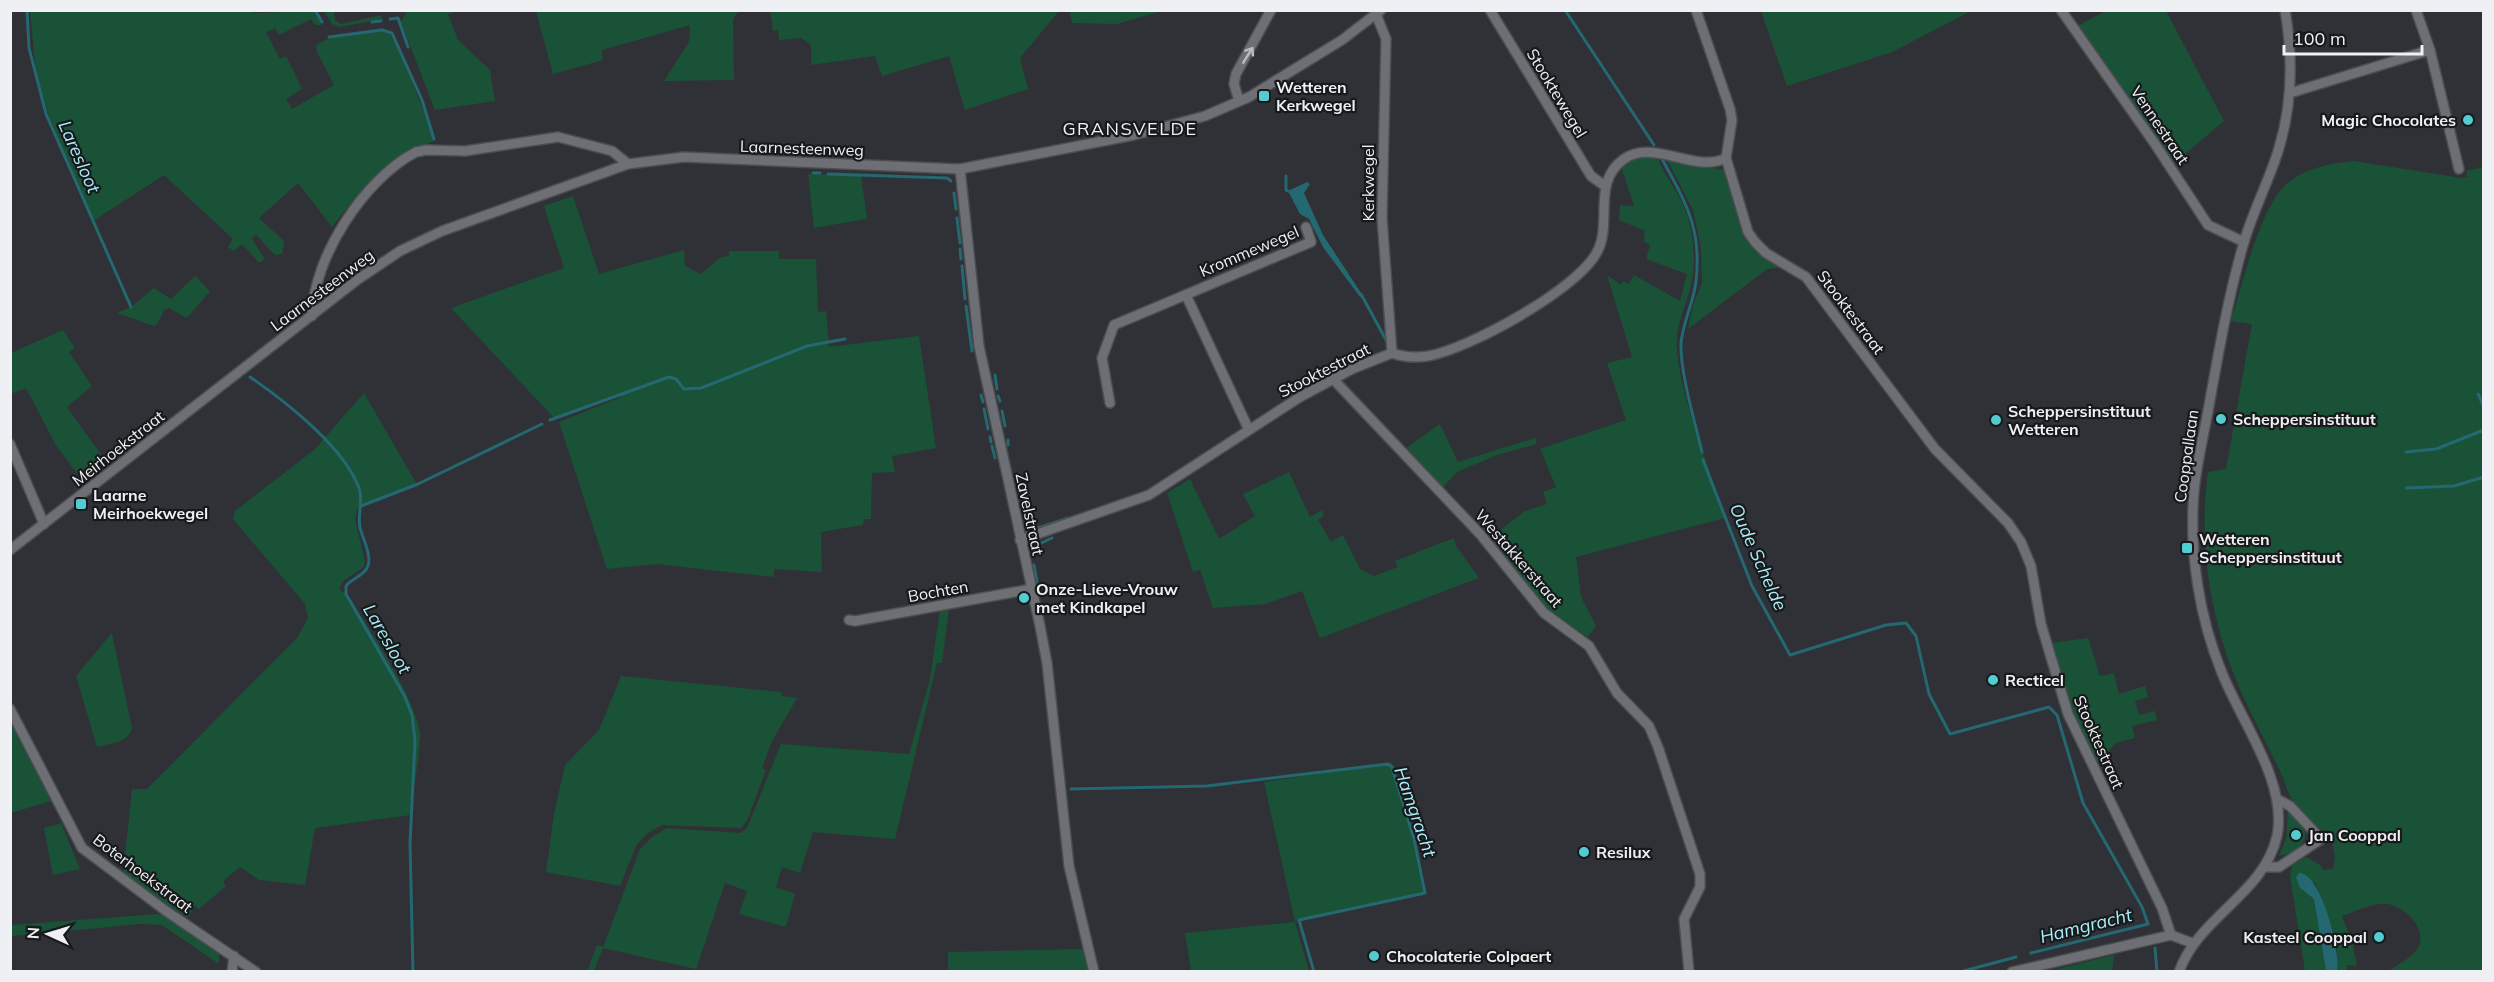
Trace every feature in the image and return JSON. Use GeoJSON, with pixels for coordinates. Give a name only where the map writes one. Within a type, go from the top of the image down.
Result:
{"type":"FeatureCollection","features":[{"type":"Feature","properties":{"kind":"street"},"geometry":{"type":"LineString","coordinates":[[1239,101],[1234,84],[1236,74],[1271,10]]}},
{"type":"Feature","properties":{"kind":"street","name":"Stooktewegel"},"geometry":{"type":"LineString","coordinates":[[1490,10],[1591,176],[1605,186]]}},
{"type":"Feature","properties":{"kind":"street"},"geometry":{"type":"LineString","coordinates":[[1696,10],[1730,109],[1732,120],[1726,158]]}},
{"type":"Feature","properties":{"kind":"street","name":"Vennestraat"},"geometry":{"type":"LineString","coordinates":[[2061,10],[2136,115],[2208,225],[2244,242]]}},
{"type":"Feature","properties":{"kind":"street","name":"Cooppallaan"},"geometry":{"type":"LineString","coordinates":[[2179,972],[2192,943],[2264,867],[2277,833],[2277,799],[2270,777],[2221,672],[2206,628],[2194,547],[2193,515],[2197,472],[2224,320],[2244,242],[2279,148],[2290,93],[2291,43],[2285,10]]}},
{"type":"Feature","properties":{"kind":"street"},"geometry":{"type":"LineString","coordinates":[[2416,10],[2430,50],[2459,169]]}},
{"type":"Feature","properties":{"kind":"street","name":"Laarnesteenweg"},"geometry":{"type":"LineString","coordinates":[[243,369],[390,257],[415,243],[442,231],[628,164],[684,157],[960,169],[1134,135],[1185,122],[1239,101],[1342,40],[1378,12]]}},
{"type":"Feature","properties":{"kind":"street","name":"Kerkwegel"},"geometry":{"type":"LineString","coordinates":[[1378,12],[1386,39],[1382,218],[1392,353]]}},
{"type":"Feature","properties":{"kind":"street"},"geometry":{"type":"LineString","coordinates":[[2290,93],[2430,50]]}},
{"type":"Feature","properties":{"kind":"street"},"geometry":{"type":"LineString","coordinates":[[312,316],[315,291],[340,229],[365,195],[416,152],[465,151],[558,137],[612,151],[628,164]]}},
{"type":"Feature","properties":{"kind":"street","name":"Stooktestraat"},"geometry":{"type":"LineString","coordinates":[[1020,540],[1149,495],[1248,428],[1333,379],[1392,353],[1402,357],[1426,356],[1442,352],[1517,319],[1585,268],[1597,254],[1602,242],[1605,186],[1611,172],[1623,159],[1635,154],[1653,154],[1712,163],[1726,158],[1748,232],[1755,242],[1766,253],[1806,277],[1935,449],[2008,523],[2020,542],[2031,567],[2044,633],[2068,714],[2162,908],[2171,935]]}},
{"type":"Feature","properties":{"kind":"street","name":"Zavelstraat"},"geometry":{"type":"LineString","coordinates":[[960,169],[979,346],[1047,663],[1069,866],[1094,972]]}},
{"type":"Feature","properties":{"kind":"street","name":"Krommewegel"},"geometry":{"type":"LineString","coordinates":[[1110,403],[1102,358],[1114,326],[1311,242],[1306,227]]}},
{"type":"Feature","properties":{"kind":"street","name":"Krommewegel"},"geometry":{"type":"LineString","coordinates":[[1186,295],[1248,428]]}},
{"type":"Feature","properties":{"kind":"street","name":"Meirhoekstraat"},"geometry":{"type":"LineString","coordinates":[[10,550],[243,369]]}},
{"type":"Feature","properties":{"kind":"street","name":"Westakkerstraat"},"geometry":{"type":"LineString","coordinates":[[1333,379],[1480,534],[1544,613],[1589,646],[1617,693],[1649,726],[1700,874],[1700,887],[1684,919],[1689,972]]}},
{"type":"Feature","properties":{"kind":"street"},"geometry":{"type":"LineString","coordinates":[[10,444],[44,524]]}},
{"type":"Feature","properties":{"kind":"street","name":"Bochten"},"geometry":{"type":"LineString","coordinates":[[849,620],[855,621],[1031,589]]}},
{"type":"Feature","properties":{"kind":"street","name":"Boterhoekstraat"},"geometry":{"type":"LineString","coordinates":[[10,708],[82,848],[256,972]]}},
{"type":"Feature","properties":{"kind":"street"},"geometry":{"type":"LineString","coordinates":[[2264,867],[2279,867],[2321,839],[2290,806],[2277,799]]}},
{"type":"Feature","properties":{"kind":"street"},"geometry":{"type":"LineString","coordinates":[[2012,972],[2171,935],[2192,943]]}},
{"type":"Feature","properties":{"kind":"street"},"geometry":{"type":"LineString","coordinates":[[231,972],[234,956]]}},
{"type":"Feature","properties":{"kind":"green space"},"geometry":{"type":"Polygon","coordinates":[[[252,10],[254,13],[314,11],[322,25],[315,25],[311,19],[279,35],[275,28],[266,32],[280,59],[286,56],[302,89],[286,99],[292,109],[334,85],[316,46],[339,36],[383,32],[390,34],[399,49],[435,140],[409,151],[385,168],[332,227],[298,183],[259,218],[284,241],[282,254],[275,255],[254,235],[252,239],[265,259],[259,263],[242,244],[234,251],[228,247],[233,239],[164,175],[93,221],[49,117],[36,75],[30,11],[252,10]]]}},
{"type":"Feature","properties":{"kind":"green space"},"geometry":{"type":"Polygon","coordinates":[[[770,10],[1059,11],[1020,58],[1028,89],[965,110],[949,56],[882,76],[875,56],[811,65],[811,45],[801,38],[779,40],[778,30],[773,31],[770,10]]]}},
{"type":"Feature","properties":{"kind":"green space"},"geometry":{"type":"Polygon","coordinates":[[[1073,10],[1161,11],[1117,24],[1072,23],[1070,14],[1073,10]]]}},
{"type":"Feature","properties":{"kind":"green space"},"geometry":{"type":"Polygon","coordinates":[[[324,11],[338,11],[334,12],[335,20],[341,24],[381,15],[382,19],[340,27],[332,24],[324,11]]]}},
{"type":"Feature","properties":{"kind":"green space"},"geometry":{"type":"Polygon","coordinates":[[[407,11],[458,11],[448,14],[458,40],[490,70],[495,101],[435,110],[401,22],[407,11]]]}},
{"type":"Feature","properties":{"kind":"green space"},"geometry":{"type":"Polygon","coordinates":[[[536,11],[739,11],[733,19],[734,80],[664,81],[689,42],[690,25],[602,50],[603,60],[553,74],[536,11]]]}},
{"type":"Feature","properties":{"kind":"green space"},"geometry":{"type":"Polygon","coordinates":[[[1761,11],[1971,11],[1892,52],[1787,86],[1761,11]]]}},
{"type":"Feature","properties":{"kind":"green space"},"geometry":{"type":"Polygon","coordinates":[[[2106,11],[2166,11],[2224,121],[2172,165],[2077,26],[2106,11]]]}},
{"type":"Feature","properties":{"kind":"green space"},"geometry":{"type":"Polygon","coordinates":[[[1640,156],[1658,158],[1681,200],[1689,222],[1694,249],[1694,266],[1680,321],[1677,350],[1690,413],[1725,518],[1576,557],[1581,597],[1596,626],[1588,637],[1546,610],[1490,538],[1525,511],[1547,504],[1543,492],[1556,487],[1540,449],[1626,420],[1607,363],[1632,357],[1607,275],[1621,285],[1623,281],[1629,284],[1634,275],[1680,301],[1687,274],[1646,259],[1650,245],[1644,242],[1645,231],[1619,220],[1620,205],[1634,206],[1621,166],[1640,156]]]}},
{"type":"Feature","properties":{"kind":"green space"},"geometry":{"type":"Polygon","coordinates":[[[1667,160],[1725,170],[1738,220],[1749,243],[1782,267],[1767,269],[1688,329],[1693,305],[1702,283],[1701,249],[1693,210],[1667,160]]]}},
{"type":"Feature","properties":{"kind":"green space"},"geometry":{"type":"Polygon","coordinates":[[[2354,161],[2461,178],[2467,177],[2466,171],[2483,167],[2483,971],[2388,971],[2416,951],[2420,933],[2413,920],[2401,909],[2381,904],[2342,916],[2352,941],[2357,966],[2347,965],[2347,971],[2337,971],[2336,942],[2315,883],[2300,888],[2314,899],[2326,971],[2305,971],[2290,876],[2292,865],[2306,857],[2320,865],[2323,870],[2333,869],[2335,858],[2331,835],[2308,819],[2290,797],[2237,681],[2223,643],[2211,595],[2205,546],[2205,497],[2208,472],[2226,469],[2252,324],[2231,321],[2247,267],[2261,226],[2279,193],[2289,182],[2312,170],[2354,161]]]}},
{"type":"Feature","properties":{"kind":"green space"},"geometry":{"type":"Polygon","coordinates":[[[808,174],[861,176],[867,219],[814,228],[808,174]]]}},
{"type":"Feature","properties":{"kind":"green space"},"geometry":{"type":"Polygon","coordinates":[[[573,196],[599,274],[684,250],[685,266],[701,274],[721,257],[729,256],[729,251],[779,251],[779,259],[816,259],[818,312],[826,311],[829,347],[919,336],[936,448],[892,456],[895,472],[872,473],[871,519],[864,519],[863,525],[821,532],[822,572],[774,569],[774,577],[657,564],[607,569],[559,422],[621,397],[620,394],[555,419],[451,308],[564,268],[544,206],[573,196]]]}},
{"type":"Feature","properties":{"kind":"green space"},"geometry":{"type":"Polygon","coordinates":[[[195,276],[210,291],[187,318],[169,308],[164,310],[158,323],[154,326],[117,313],[131,307],[154,288],[171,299],[195,276]]]}},
{"type":"Feature","properties":{"kind":"green space"},"geometry":{"type":"Polygon","coordinates":[[[63,330],[75,348],[69,352],[92,386],[67,407],[107,463],[83,481],[57,447],[26,388],[11,394],[11,353],[63,330]]]}},
{"type":"Feature","properties":{"kind":"green space"},"geometry":{"type":"Polygon","coordinates":[[[364,393],[416,483],[357,509],[355,519],[365,561],[364,567],[343,581],[339,590],[347,594],[378,644],[402,685],[418,723],[420,737],[410,815],[315,828],[305,885],[259,880],[240,867],[223,881],[226,886],[199,909],[195,906],[188,918],[123,875],[132,789],[147,789],[297,638],[308,618],[305,604],[233,519],[235,511],[314,450],[364,393]]]}},
{"type":"Feature","properties":{"kind":"green space"},"geometry":{"type":"Polygon","coordinates":[[[1440,424],[1458,462],[1535,438],[1537,444],[1497,455],[1457,472],[1443,487],[1406,448],[1440,424]]]}},
{"type":"Feature","properties":{"kind":"green space"},"geometry":{"type":"Polygon","coordinates":[[[1289,472],[1310,517],[1322,510],[1324,515],[1318,520],[1331,542],[1343,535],[1360,569],[1374,576],[1398,567],[1395,561],[1454,538],[1456,546],[1479,578],[1320,638],[1302,591],[1265,604],[1213,608],[1200,570],[1193,572],[1167,493],[1190,479],[1219,539],[1255,516],[1243,494],[1289,472]]]}},
{"type":"Feature","properties":{"kind":"green space"},"geometry":{"type":"Polygon","coordinates":[[[949,608],[942,663],[937,663],[895,839],[813,832],[800,873],[782,867],[776,887],[795,894],[786,927],[739,914],[747,891],[725,883],[696,969],[603,948],[594,971],[587,972],[597,945],[603,947],[640,849],[652,837],[667,828],[740,833],[747,828],[781,744],[909,754],[930,679],[940,609],[949,608]]]}},
{"type":"Feature","properties":{"kind":"green space"},"geometry":{"type":"Polygon","coordinates":[[[112,633],[132,728],[123,740],[97,747],[76,676],[112,633]]]}},
{"type":"Feature","properties":{"kind":"green space"},"geometry":{"type":"Polygon","coordinates":[[[2088,638],[2100,676],[2114,673],[2119,694],[2145,686],[2148,697],[2135,701],[2139,715],[2155,711],[2157,720],[2132,726],[2135,738],[2116,743],[2096,764],[2076,718],[2051,643],[2088,638]]]}},
{"type":"Feature","properties":{"kind":"green space"},"geometry":{"type":"Polygon","coordinates":[[[621,676],[781,692],[781,696],[797,698],[772,741],[762,768],[766,770],[747,821],[741,828],[662,825],[648,833],[637,844],[620,886],[546,872],[554,814],[565,765],[599,730],[621,676]]]}},
{"type":"Feature","properties":{"kind":"green space"},"geometry":{"type":"Polygon","coordinates":[[[10,721],[51,801],[11,813],[10,721]]]}},
{"type":"Feature","properties":{"kind":"green space"},"geometry":{"type":"Polygon","coordinates":[[[1392,763],[1427,893],[1295,922],[1264,782],[1392,763]]]}},
{"type":"Feature","properties":{"kind":"green space"},"geometry":{"type":"Polygon","coordinates":[[[2288,810],[2306,830],[2305,836],[2298,848],[2279,856],[2286,838],[2288,810]]]}},
{"type":"Feature","properties":{"kind":"green space"},"geometry":{"type":"Polygon","coordinates":[[[61,823],[80,869],[53,875],[44,828],[61,823]]]}},
{"type":"Feature","properties":{"kind":"green space"},"geometry":{"type":"Polygon","coordinates":[[[158,914],[170,917],[219,954],[219,964],[162,925],[142,924],[11,936],[11,925],[158,914]]]}},
{"type":"Feature","properties":{"kind":"green space"},"geometry":{"type":"Polygon","coordinates":[[[1295,922],[1309,971],[1191,971],[1185,933],[1295,922]]]}},
{"type":"Feature","properties":{"kind":"green space"},"geometry":{"type":"Polygon","coordinates":[[[1084,949],[1089,970],[948,971],[948,952],[1084,949]]]}},
{"type":"Feature","properties":{"kind":"green space"},"geometry":{"type":"Polygon","coordinates":[[[2114,955],[2112,971],[2049,971],[2114,955]]]}},
{"type":"Feature","properties":{"kind":"water"},"geometry":{"type":"Polygon","coordinates":[[[1307,182],[1310,184],[1304,193],[1323,235],[1363,296],[1360,297],[1323,247],[1309,219],[1300,214],[1288,191],[1307,182]]]}},
{"type":"Feature","properties":{"kind":"water"},"geometry":{"type":"Polygon","coordinates":[[[2299,873],[2307,876],[2315,885],[2328,914],[2336,948],[2337,971],[2326,971],[2314,899],[2300,888],[2296,877],[2299,873]]]}},
{"type":"Feature","properties":{"kind":"waterway","name":"Laresloot"},"geometry":{"type":"LineString","coordinates":[[27,10],[29,48],[46,114],[131,307]]}},
{"type":"Feature","properties":{"kind":"waterway"},"geometry":{"type":"LineString","coordinates":[[315,10],[322,22]]}},
{"type":"Feature","properties":{"kind":"waterway","name":"Oude Schelde"},"geometry":{"type":"LineString","coordinates":[[1565,10],[1654,145]]}},
{"type":"Feature","properties":{"kind":"waterway"},"geometry":{"type":"LineString","coordinates":[[390,19],[398,18],[408,47]]}},
{"type":"Feature","properties":{"kind":"waterway"},"geometry":{"type":"LineString","coordinates":[[372,22],[381,21]]}},
{"type":"Feature","properties":{"kind":"waterway"},"geometry":{"type":"LineString","coordinates":[[329,37],[382,30],[392,33],[422,100],[434,139]]}},
{"type":"Feature","properties":{"kind":"waterway","name":"Oude Schelde"},"geometry":{"type":"LineString","coordinates":[[1662,159],[1685,203],[1697,246],[1695,289],[1684,327],[1681,355],[1685,383],[1702,452]]}},
{"type":"Feature","properties":{"kind":"waterway"},"geometry":{"type":"LineString","coordinates":[[813,173],[820,173]]}},
{"type":"Feature","properties":{"kind":"waterway"},"geometry":{"type":"LineString","coordinates":[[828,174],[947,178],[951,181]]}},
{"type":"Feature","properties":{"kind":"waterway"},"geometry":{"type":"LineString","coordinates":[[1286,176],[1286,190],[1292,193]]}},
{"type":"Feature","properties":{"kind":"waterway"},"geometry":{"type":"LineString","coordinates":[[954,193],[956,209]]}},
{"type":"Feature","properties":{"kind":"waterway"},"geometry":{"type":"LineString","coordinates":[[957,218],[960,243]]}},
{"type":"Feature","properties":{"kind":"waterway"},"geometry":{"type":"LineString","coordinates":[[960,249],[961,259]]}},
{"type":"Feature","properties":{"kind":"waterway"},"geometry":{"type":"LineString","coordinates":[[962,266],[965,299]]}},
{"type":"Feature","properties":{"kind":"waterway"},"geometry":{"type":"LineString","coordinates":[[1361,294],[1386,340]]}},
{"type":"Feature","properties":{"kind":"waterway"},"geometry":{"type":"LineString","coordinates":[[966,306],[972,351]]}},
{"type":"Feature","properties":{"kind":"waterway"},"geometry":{"type":"LineString","coordinates":[[550,420],[669,377],[676,379],[684,389],[701,388],[807,346],[845,339]]}},
{"type":"Feature","properties":{"kind":"waterway"},"geometry":{"type":"LineString","coordinates":[[995,375],[997,389]]}},
{"type":"Feature","properties":{"kind":"waterway","name":"Laresloot"},"geometry":{"type":"LineString","coordinates":[[250,377],[296,412],[327,441],[341,457],[359,488],[361,503],[359,523],[369,564],[363,573],[346,586],[346,594],[404,695],[412,715],[415,741],[410,843],[413,972]]}},
{"type":"Feature","properties":{"kind":"waterway"},"geometry":{"type":"LineString","coordinates":[[2478,394],[2484,407]]}},
{"type":"Feature","properties":{"kind":"waterway"},"geometry":{"type":"LineString","coordinates":[[981,395],[983,402]]}},
{"type":"Feature","properties":{"kind":"waterway"},"geometry":{"type":"LineString","coordinates":[[998,396],[1000,401]]}},
{"type":"Feature","properties":{"kind":"waterway"},"geometry":{"type":"LineString","coordinates":[[984,409],[988,429]]}},
{"type":"Feature","properties":{"kind":"waterway"},"geometry":{"type":"LineString","coordinates":[[1002,411],[1005,426]]}},
{"type":"Feature","properties":{"kind":"waterway"},"geometry":{"type":"LineString","coordinates":[[361,506],[418,484],[542,424]]}},
{"type":"Feature","properties":{"kind":"waterway"},"geometry":{"type":"LineString","coordinates":[[2406,452],[2436,449],[2484,430]]}},
{"type":"Feature","properties":{"kind":"waterway"},"geometry":{"type":"LineString","coordinates":[[990,437],[991,442]]}},
{"type":"Feature","properties":{"kind":"waterway"},"geometry":{"type":"LineString","coordinates":[[1008,440],[1008,445]]}},
{"type":"Feature","properties":{"kind":"waterway"},"geometry":{"type":"LineString","coordinates":[[992,446],[995,458]]}},
{"type":"Feature","properties":{"kind":"waterway","name":"Oude Schelde"},"geometry":{"type":"LineString","coordinates":[[1703,460],[1752,586],[1790,655],[1886,625],[1906,623],[1916,636],[1929,694],[1950,734],[2049,707],[2057,715],[2083,803],[2142,907],[2148,924],[2031,953]]}},
{"type":"Feature","properties":{"kind":"waterway"},"geometry":{"type":"LineString","coordinates":[[2406,488],[2454,486],[2484,477]]}},
{"type":"Feature","properties":{"kind":"waterway"},"geometry":{"type":"LineString","coordinates":[[1035,529],[1068,518]]}},
{"type":"Feature","properties":{"kind":"waterway"},"geometry":{"type":"LineString","coordinates":[[1032,554],[1037,545],[1052,538]]}},
{"type":"Feature","properties":{"kind":"waterway"},"geometry":{"type":"LineString","coordinates":[[1034,565],[1039,593]]}},
{"type":"Feature","properties":{"kind":"waterway","name":"Hamgracht"},"geometry":{"type":"LineString","coordinates":[[1071,789],[1207,786],[1388,764],[1392,767],[1414,839],[1425,893],[1299,920],[1314,972]]}},
{"type":"Feature","properties":{"kind":"waterway","name":"Oude Schelde"},"geometry":{"type":"LineString","coordinates":[[2155,948],[2157,972]]}},
{"type":"Feature","properties":{"kind":"waterway","name":"Hamgracht"},"geometry":{"type":"LineString","coordinates":[[1960,972],[2016,957]]}},
{"type":"Feature","properties":{"kind":"place","name":"Wetteren Kerkwegel"},"geometry":{"type":"Point","coordinates":[1264,96]}},
{"type":"Feature","properties":{"kind":"place","name":"Magic Chocolates"},"geometry":{"type":"Point","coordinates":[2468,120]}},
{"type":"Feature","properties":{"kind":"place","name":"Scheppersinstituut"},"geometry":{"type":"Point","coordinates":[2221,419]}},
{"type":"Feature","properties":{"kind":"place","name":"Scheppersinstituut Wetteren"},"geometry":{"type":"Point","coordinates":[1996,420]}},
{"type":"Feature","properties":{"kind":"place","name":"Laarne Meirhoekwegel"},"geometry":{"type":"Point","coordinates":[81,504]}},
{"type":"Feature","properties":{"kind":"place","name":"Wetteren Scheppersinstituut"},"geometry":{"type":"Point","coordinates":[2187,548]}},
{"type":"Feature","properties":{"kind":"place","name":"Onze-Lieve-Vrouw met Kindkapel"},"geometry":{"type":"Point","coordinates":[1024,598]}},
{"type":"Feature","properties":{"kind":"place","name":"Recticel"},"geometry":{"type":"Point","coordinates":[1993,680]}},
{"type":"Feature","properties":{"kind":"place","name":"Jan Cooppal"},"geometry":{"type":"Point","coordinates":[2296,835]}},
{"type":"Feature","properties":{"kind":"place","name":"Resilux"},"geometry":{"type":"Point","coordinates":[1584,852]}},
{"type":"Feature","properties":{"kind":"place","name":"Kasteel Cooppal"},"geometry":{"type":"Point","coordinates":[2379,937]}},
{"type":"Feature","properties":{"kind":"place","name":"Chocolaterie Colpaert"},"geometry":{"type":"Point","coordinates":[1374,956]}},
{"type":"Feature","properties":{"kind":"district","name":"GRANSVELDE"},"geometry":{"type":"Point","coordinates":[1130,129]}}]}
